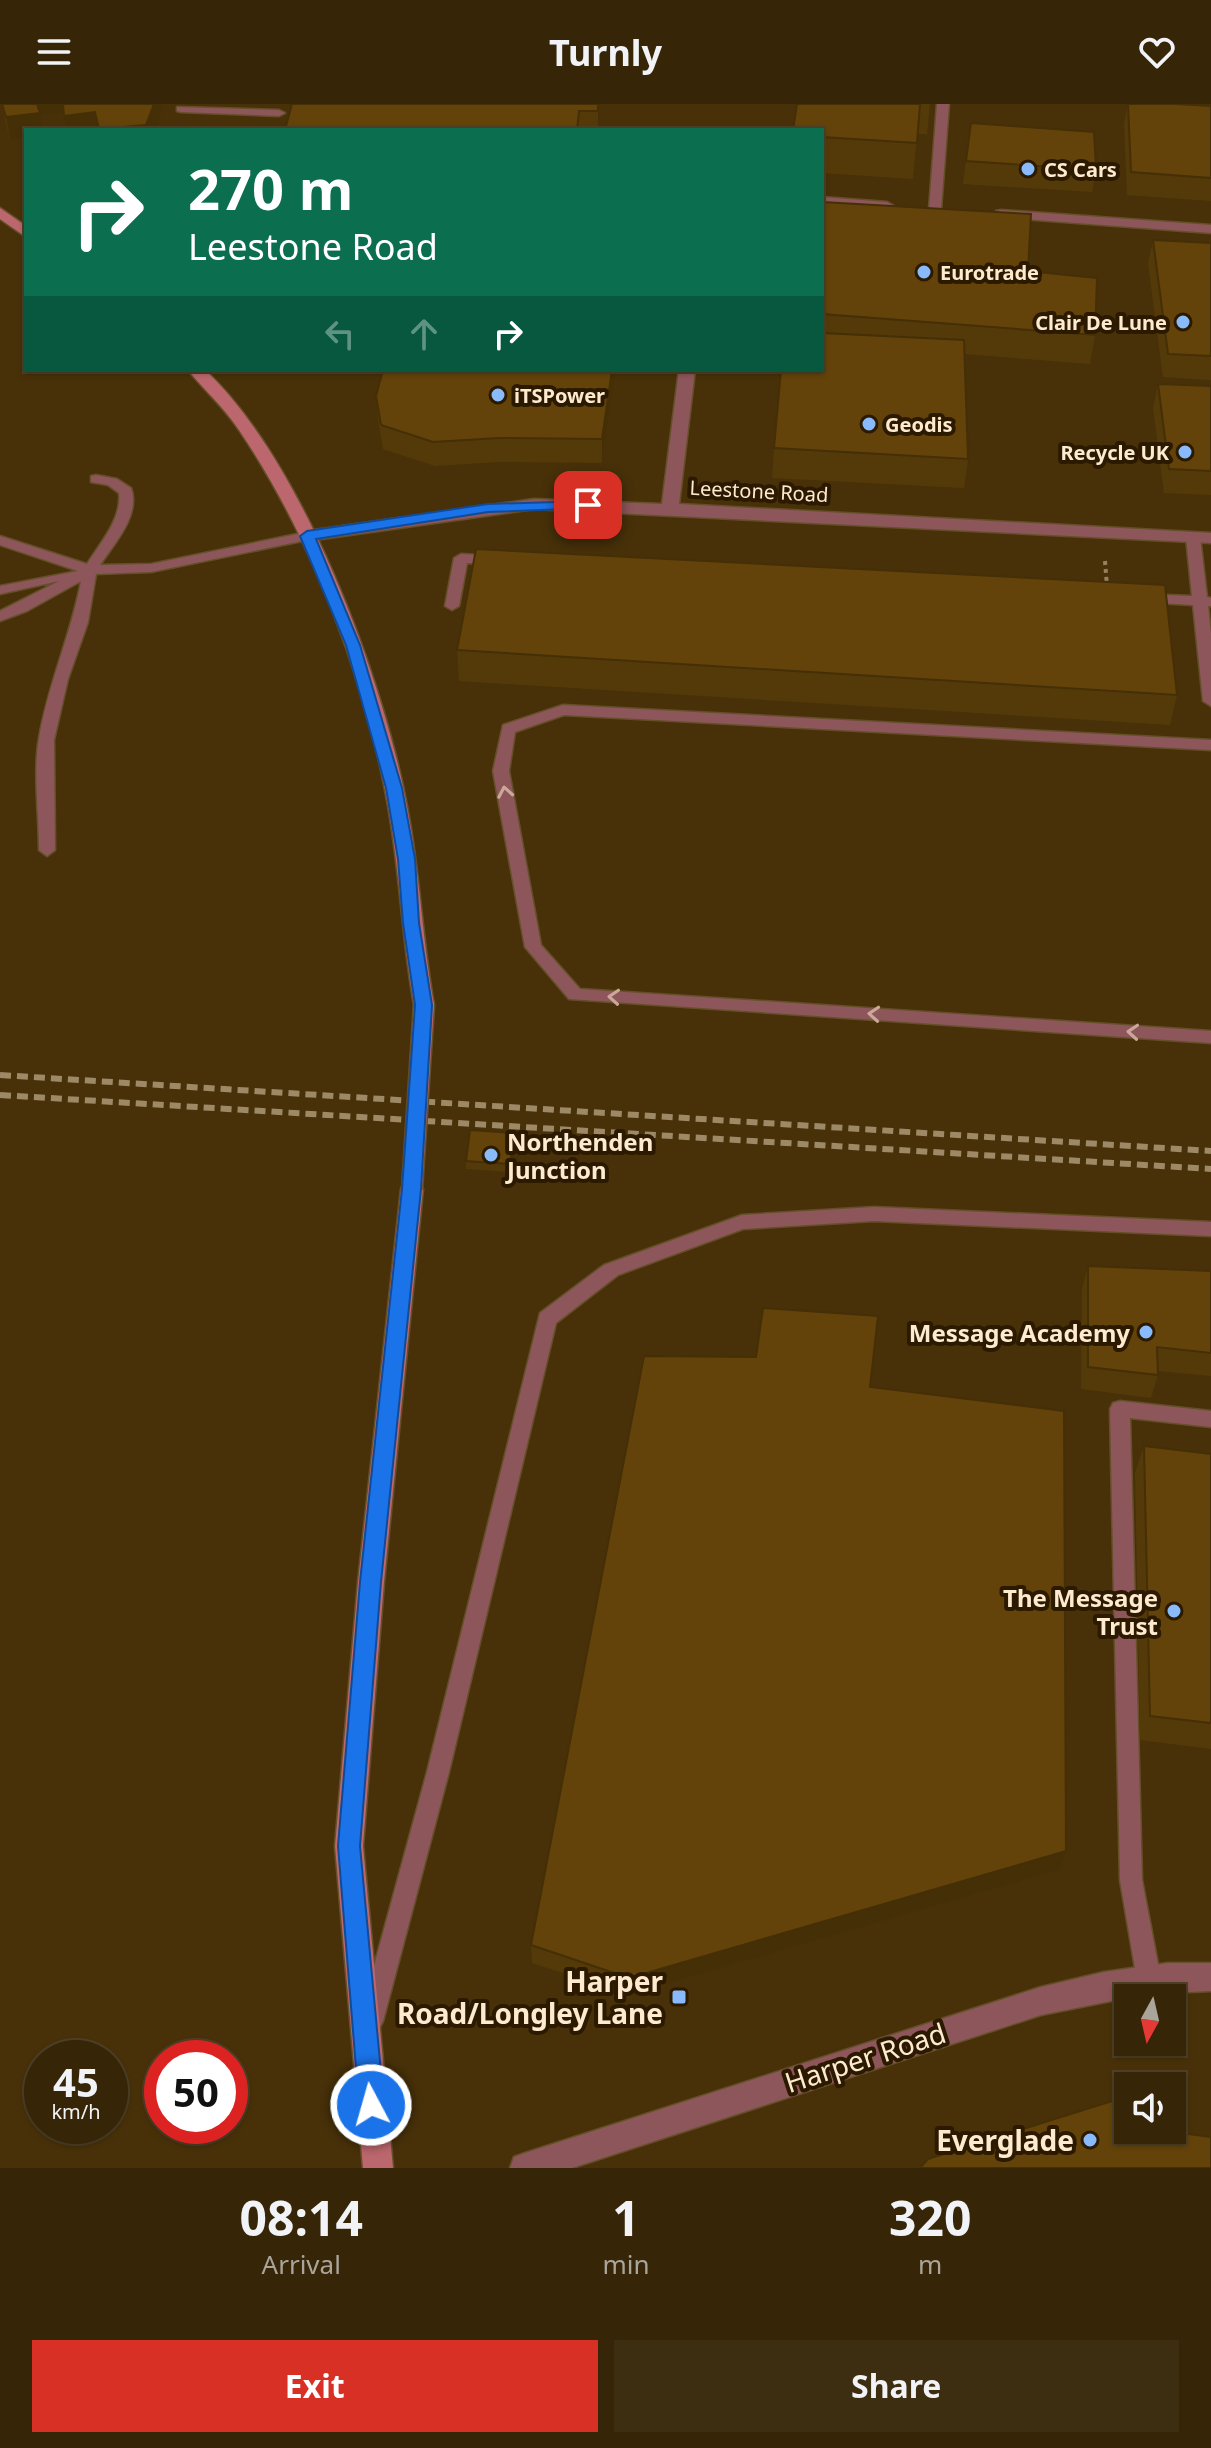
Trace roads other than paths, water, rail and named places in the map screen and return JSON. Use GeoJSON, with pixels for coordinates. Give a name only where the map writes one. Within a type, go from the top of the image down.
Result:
{"type":"FeatureCollection","features":[{"type":"Feature","properties":{"kind":"main road"},"geometry":{"type":"LineString","coordinates":[[0,212],[24,231]]}},
{"type":"Feature","properties":{"kind":"main road"},"geometry":{"type":"LineString","coordinates":[[198,372],[238,415],[307,536],[353,645],[394,788],[424,1005],[412,1189],[371,1582],[349,1846],[378,2168]]}},
{"type":"Feature","properties":{"kind":"street"},"geometry":{"type":"LineString","coordinates":[[824,201],[927,208]]}},
{"type":"Feature","properties":{"kind":"street"},"geometry":{"type":"LineString","coordinates":[[982,212],[1211,229]]}},
{"type":"Feature","properties":{"kind":"street"},"geometry":{"type":"LineString","coordinates":[[670,509],[687,372]]}},
{"type":"Feature","properties":{"kind":"street","name":"Leestone Road"},"geometry":{"type":"LineString","coordinates":[[307,536],[534,504],[1211,538]]}},
{"type":"Feature","properties":{"kind":"street","name":"Harper Road"},"geometry":{"type":"LineString","coordinates":[[525,2168],[1041,2001],[1099,1986],[1211,1977]]}},
{"type":"Feature","properties":{"kind":"lane"},"geometry":{"type":"LineString","coordinates":[[927,208],[943,104]]}},
{"type":"Feature","properties":{"kind":"lane"},"geometry":{"type":"LineString","coordinates":[[181,109],[280,108],[275,128]]}},
{"type":"Feature","properties":{"kind":"lane"},"geometry":{"type":"LineString","coordinates":[[47,850],[46,740],[61,679],[81,622],[90,570],[121,522],[127,501],[126,491],[112,482],[96,479]]}},
{"type":"Feature","properties":{"kind":"lane"},"geometry":{"type":"LineString","coordinates":[[0,590],[90,570],[151,568],[307,536]]}},
{"type":"Feature","properties":{"kind":"lane"},"geometry":{"type":"LineString","coordinates":[[1193,537],[1206,602],[1211,701]]}},
{"type":"Feature","properties":{"kind":"lane"},"geometry":{"type":"LineString","coordinates":[[0,540],[90,570]]}},
{"type":"Feature","properties":{"kind":"lane"},"geometry":{"type":"LineString","coordinates":[[452,606],[461,558],[508,560]]}},
{"type":"Feature","properties":{"kind":"lane"},"geometry":{"type":"LineString","coordinates":[[0,616],[22,608],[90,570]]}},
{"type":"Feature","properties":{"kind":"lane"},"geometry":{"type":"LineString","coordinates":[[1123,597],[1206,602]]}},
{"type":"Feature","properties":{"kind":"lane"},"geometry":{"type":"LineString","coordinates":[[1211,745],[563,710],[508,729],[501,771],[533,947],[575,995],[1211,1037]]}},
{"type":"Feature","properties":{"kind":"lane"},"geometry":{"type":"LineString","coordinates":[[365,2042],[438,1772],[547,1319],[611,1270],[742,1222],[874,1214],[1211,1229]]}},
{"type":"Feature","properties":{"kind":"lane"},"geometry":{"type":"LineString","coordinates":[[1149,1980],[1131,1880],[1120,1409],[1211,1419]]}},
{"type":"Feature","properties":{"kind":"railway"},"geometry":{"type":"LineString","coordinates":[[0,1075],[1211,1151]]}},
{"type":"Feature","properties":{"kind":"railway"},"geometry":{"type":"LineString","coordinates":[[0,1095],[1211,1169]]}},
{"type":"Feature","properties":{"kind":"place","name":"CS Cars"},"geometry":{"type":"Point","coordinates":[1028,169]}},
{"type":"Feature","properties":{"kind":"place","name":"Eurotrade"},"geometry":{"type":"Point","coordinates":[924,272]}},
{"type":"Feature","properties":{"kind":"place","name":"Clair De Lune"},"geometry":{"type":"Point","coordinates":[1183,322]}},
{"type":"Feature","properties":{"kind":"place","name":"iTSPower"},"geometry":{"type":"Point","coordinates":[498,395]}},
{"type":"Feature","properties":{"kind":"place","name":"Geodis"},"geometry":{"type":"Point","coordinates":[869,424]}},
{"type":"Feature","properties":{"kind":"place","name":"Recycle UK"},"geometry":{"type":"Point","coordinates":[1185,452]}},
{"type":"Feature","properties":{"kind":"place","name":"Northenden Junction"},"geometry":{"type":"Point","coordinates":[491,1155]}},
{"type":"Feature","properties":{"kind":"place","name":"Message Academy"},"geometry":{"type":"Point","coordinates":[1146,1332]}},
{"type":"Feature","properties":{"kind":"place","name":"The Message Trust"},"geometry":{"type":"Point","coordinates":[1174,1611]}},
{"type":"Feature","properties":{"kind":"place","name":"Harper Road/Longley Lane"},"geometry":{"type":"Point","coordinates":[679,1997]}},
{"type":"Feature","properties":{"kind":"place","name":"Everglade"},"geometry":{"type":"Point","coordinates":[1090,2140]}}]}
